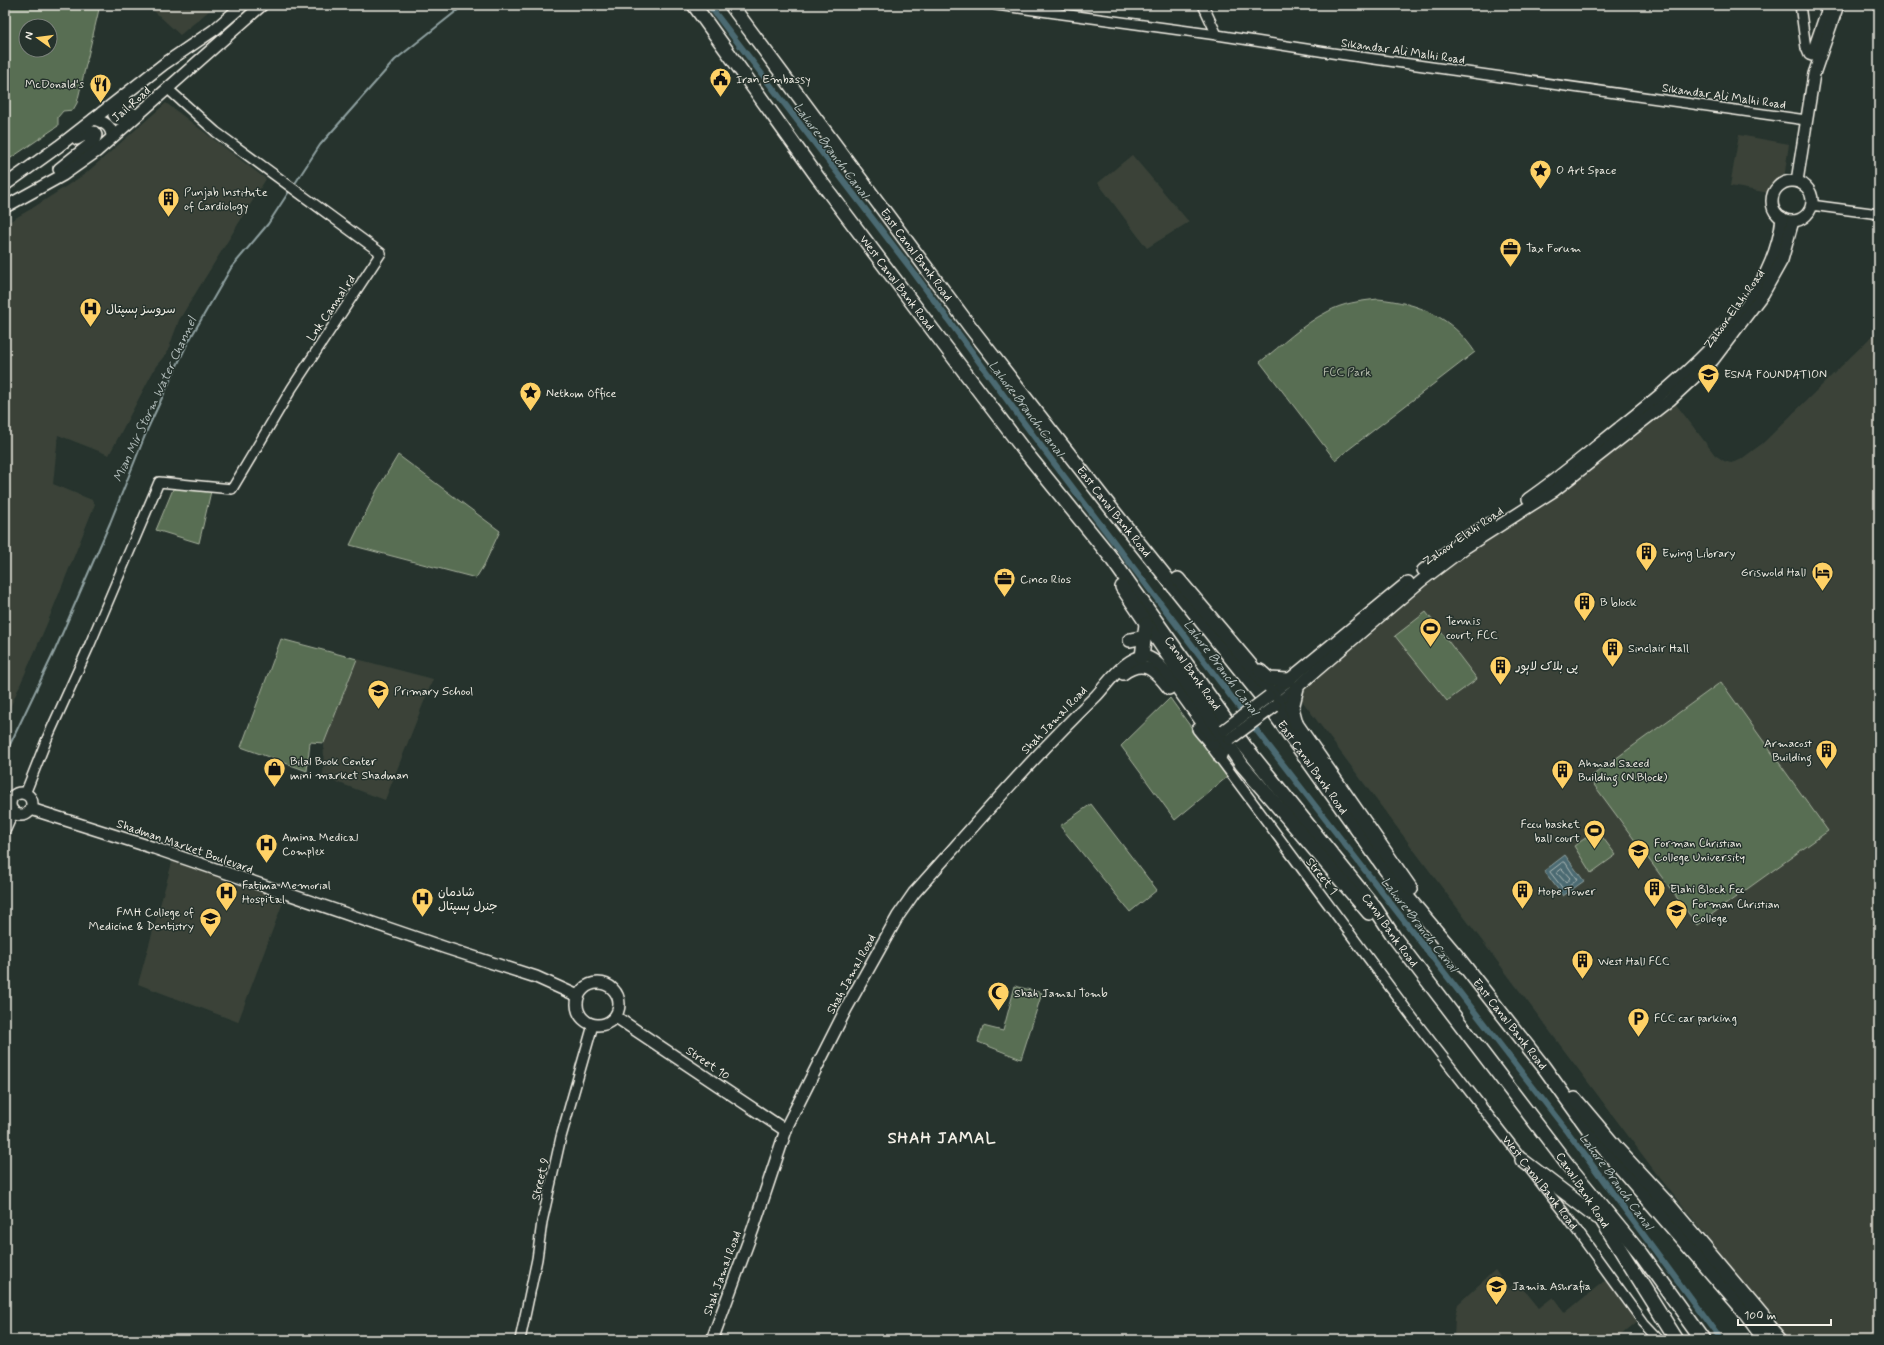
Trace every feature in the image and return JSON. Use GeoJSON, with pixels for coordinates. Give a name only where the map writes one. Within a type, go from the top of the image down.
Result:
{"type":"FeatureCollection","features":[{"type":"Feature","properties":{"kind":"highway"},"geometry":{"type":"LineString","coordinates":[[686,5],[711,30]]}},
{"type":"Feature","properties":{"kind":"highway"},"geometry":{"type":"LineString","coordinates":[[694,5],[711,30]]}},
{"type":"Feature","properties":{"kind":"highway","name":"East Canal Bank Road"},"geometry":{"type":"LineString","coordinates":[[734,8],[971,328],[1114,512],[1269,706],[1393,880],[1456,955],[1543,1066],[1594,1137],[1739,1305],[1765,1340]]}},
{"type":"Feature","properties":{"kind":"highway","name":"West Canal Bank Road"},"geometry":{"type":"LineString","coordinates":[[711,30],[819,179],[1023,449],[1088,530]]}},
{"type":"Feature","properties":{"kind":"highway"},"geometry":{"type":"LineString","coordinates":[[1114,512],[1156,553],[1252,667],[1273,700],[1297,725],[1456,955]]}},
{"type":"Feature","properties":{"kind":"highway"},"geometry":{"type":"LineString","coordinates":[[1088,530],[1145,630],[1225,736],[1242,765],[1344,886],[1370,915],[1394,937]]}},
{"type":"Feature","properties":{"kind":"highway","name":"Canal Bank Road"},"geometry":{"type":"LineString","coordinates":[[1088,530],[1109,555],[1244,745],[1376,908],[1394,937],[1567,1164],[1677,1340]]}},
{"type":"Feature","properties":{"kind":"highway"},"geometry":{"type":"LineString","coordinates":[[1130,640],[1145,630]]}},
{"type":"Feature","properties":{"kind":"highway"},"geometry":{"type":"LineString","coordinates":[[1142,657],[1145,630]]}},
{"type":"Feature","properties":{"kind":"highway"},"geometry":{"type":"LineString","coordinates":[[1252,667],[1259,669],[1269,679],[1293,684],[1292,708],[1297,725]]}},
{"type":"Feature","properties":{"kind":"highway"},"geometry":{"type":"LineString","coordinates":[[1543,1066],[1584,1108],[1618,1150],[1668,1204],[1782,1340]]}},
{"type":"Feature","properties":{"kind":"highway"},"geometry":{"type":"LineString","coordinates":[[1522,1160],[1603,1221]]}},
{"type":"Feature","properties":{"kind":"highway"},"geometry":{"type":"LineString","coordinates":[[1567,1164],[1641,1254],[1703,1340]]}},
{"type":"Feature","properties":{"kind":"main road","name":"Jail Road"},"geometry":{"type":"LineString","coordinates":[[5,185],[94,119],[164,64],[214,30],[243,5]]}},
{"type":"Feature","properties":{"kind":"main road","name":"Jail Road"},"geometry":{"type":"LineString","coordinates":[[5,207],[63,175],[112,138],[262,5]]}},
{"type":"Feature","properties":{"kind":"main road"},"geometry":{"type":"LineString","coordinates":[[1794,181],[1812,56],[1829,5]]}},
{"type":"Feature","properties":{"kind":"main road"},"geometry":{"type":"LineString","coordinates":[[1803,120],[1817,62],[1838,5]]}},
{"type":"Feature","properties":{"kind":"main road"},"geometry":{"type":"LineString","coordinates":[[168,89],[122,120],[116,118],[114,115],[116,110],[214,30]]}},
{"type":"Feature","properties":{"kind":"main road"},"geometry":{"type":"LineString","coordinates":[[94,119],[106,124],[112,133],[112,138]]}},
{"type":"Feature","properties":{"kind":"main road"},"geometry":{"type":"LineString","coordinates":[[24,172],[88,133],[92,132],[96,135],[94,141],[26,195]]}},
{"type":"Feature","properties":{"kind":"main road"},"geometry":{"type":"LineString","coordinates":[[1794,181],[1807,188],[1811,199],[1811,205],[1805,216],[1787,220],[1773,209],[1772,197],[1779,186],[1794,181]]}},
{"type":"Feature","properties":{"kind":"main road","name":"Zahoor Elahi Road"},"geometry":{"type":"LineString","coordinates":[[1225,736],[1293,684],[1417,575],[1461,540],[1506,514],[1552,482],[1698,363],[1728,328],[1764,276],[1787,220]]}},
{"type":"Feature","properties":{"kind":"main road"},"geometry":{"type":"LineString","coordinates":[[1111,681],[1126,664],[1142,657],[1149,658],[1164,670],[1210,734],[1225,736]]}},
{"type":"Feature","properties":{"kind":"main road"},"geometry":{"type":"LineString","coordinates":[[1111,681],[1136,667],[1145,667],[1153,671],[1162,680],[1207,741],[1218,744],[1225,736]]}},
{"type":"Feature","properties":{"kind":"main road","name":"Shah Jamal Road"},"geometry":{"type":"LineString","coordinates":[[712,1340],[753,1229],[786,1130],[846,1009],[898,916],[914,893],[1057,734],[1111,681]]}},
{"type":"Feature","properties":{"kind":"main road"},"geometry":{"type":"LineString","coordinates":[[1220,758],[1225,736]]}},
{"type":"Feature","properties":{"kind":"main road"},"geometry":{"type":"LineString","coordinates":[[5,830],[9,803],[15,795],[25,794],[30,798],[31,809],[23,815],[9,803]]}},
{"type":"Feature","properties":{"kind":"main road","name":"Shadman Market Boulevard"},"geometry":{"type":"LineString","coordinates":[[31,809],[154,848],[446,948],[536,977],[578,996]]}},
{"type":"Feature","properties":{"kind":"main road"},"geometry":{"type":"LineString","coordinates":[[591,984],[604,984],[610,986],[618,997],[620,1004],[616,1017],[606,1025],[593,1026],[586,1022],[578,1011],[578,996],[591,984]]}},
{"type":"Feature","properties":{"kind":"main road","name":"Street 10"},"geometry":{"type":"LineString","coordinates":[[616,1017],[786,1130]]}},
{"type":"Feature","properties":{"kind":"street","name":"Sikandar Ali Malhi Road"},"geometry":{"type":"LineString","coordinates":[[996,5],[1217,35],[1332,53],[1803,120]]}},
{"type":"Feature","properties":{"kind":"street"},"geometry":{"type":"LineString","coordinates":[[1203,5],[1217,35]]}},
{"type":"Feature","properties":{"kind":"street"},"geometry":{"type":"LineString","coordinates":[[1800,5],[1806,48],[1808,55],[1812,56]]}},
{"type":"Feature","properties":{"kind":"street","name":"Lnk Cannal rd"},"geometry":{"type":"LineString","coordinates":[[25,794],[46,741],[90,644],[159,482],[232,489],[292,388],[381,253],[296,189],[216,132],[168,89]]}},
{"type":"Feature","properties":{"kind":"street"},"geometry":{"type":"LineString","coordinates":[[1811,205],[1879,214]]}},
{"type":"Feature","properties":{"kind":"street","name":"Street 1"},"geometry":{"type":"LineString","coordinates":[[1207,741],[1418,1025]]}},
{"type":"Feature","properties":{"kind":"street","name":"West Canal Bank Road"},"geometry":{"type":"LineString","coordinates":[[1418,1025],[1565,1214],[1644,1323],[1660,1340]]}},
{"type":"Feature","properties":{"kind":"street","name":"Street 9"},"geometry":{"type":"LineString","coordinates":[[520,1340],[537,1259],[542,1222],[561,1137],[593,1026]]}},
{"type":"Feature","properties":{"kind":"shaded area"},"geometry":{"type":"Polygon","coordinates":[[[154,5],[216,5],[180,35],[154,11],[154,5]]]}},
{"type":"Feature","properties":{"kind":"shaded area","name":"سروسز ہسپتال"},"geometry":{"type":"Polygon","coordinates":[[[166,103],[266,179],[179,320],[167,353],[156,366],[109,455],[58,435],[53,484],[92,500],[95,504],[46,626],[5,719],[5,224],[85,174],[166,103]]]}},
{"type":"Feature","properties":{"kind":"shaded area"},"geometry":{"type":"Polygon","coordinates":[[[1739,135],[1789,144],[1784,179],[1769,193],[1730,186],[1739,135]]]}},
{"type":"Feature","properties":{"kind":"shaded area"},"geometry":{"type":"Polygon","coordinates":[[[1132,155],[1189,222],[1147,248],[1098,183],[1132,155]]]}},
{"type":"Feature","properties":{"kind":"shaded area","name":"Forman Christian College"},"geometry":{"type":"Polygon","coordinates":[[[1879,331],[1879,1340],[1782,1340],[1725,1260],[1656,1173],[1294,690],[1668,394],[1715,455],[1724,461],[1731,463],[1740,460],[1763,443],[1874,334],[1879,331]]]}},
{"type":"Feature","properties":{"kind":"shaded area","name":"Primary School"},"geometry":{"type":"Polygon","coordinates":[[[357,659],[433,679],[385,800],[323,777],[324,743],[357,659]]]}},
{"type":"Feature","properties":{"kind":"shaded area","name":"FMH College of Medicine & Dentistry"},"geometry":{"type":"Polygon","coordinates":[[[173,859],[286,894],[238,1022],[138,984],[173,859]]]}},
{"type":"Feature","properties":{"kind":"shaded area","name":"Jamia Ashrafia"},"geometry":{"type":"Polygon","coordinates":[[[1495,1270],[1509,1289],[1518,1282],[1539,1308],[1553,1297],[1565,1313],[1609,1277],[1638,1321],[1615,1340],[1454,1340],[1455,1317],[1458,1304],[1495,1270]]]}},
{"type":"Feature","properties":{"kind":"green space"},"geometry":{"type":"Polygon","coordinates":[[[5,5],[100,5],[77,103],[73,110],[63,111],[58,117],[58,126],[5,162],[5,5]]]}},
{"type":"Feature","properties":{"kind":"green space","name":"FCC Park"},"geometry":{"type":"Polygon","coordinates":[[[1378,299],[1407,304],[1421,308],[1433,314],[1456,330],[1475,352],[1335,460],[1260,362],[1301,329],[1327,312],[1345,304],[1378,299]]]}},
{"type":"Feature","properties":{"kind":"green space"},"geometry":{"type":"Polygon","coordinates":[[[398,455],[500,531],[484,565],[476,578],[350,545],[377,490],[398,455]]]}},
{"type":"Feature","properties":{"kind":"green space"},"geometry":{"type":"Polygon","coordinates":[[[176,482],[212,487],[199,543],[156,530],[176,482]]]}},
{"type":"Feature","properties":{"kind":"green space","name":"Tennis court, FCC"},"geometry":{"type":"Polygon","coordinates":[[[1426,612],[1477,679],[1447,701],[1395,636],[1426,612]]]}},
{"type":"Feature","properties":{"kind":"green space"},"geometry":{"type":"Polygon","coordinates":[[[281,639],[357,659],[324,743],[310,742],[307,771],[241,747],[281,639]]]}},
{"type":"Feature","properties":{"kind":"green space"},"geometry":{"type":"Polygon","coordinates":[[[1721,682],[1828,831],[1697,925],[1589,778],[1721,682]]]}},
{"type":"Feature","properties":{"kind":"green space"},"geometry":{"type":"Polygon","coordinates":[[[1170,698],[1227,777],[1175,820],[1121,746],[1170,698]]]}},
{"type":"Feature","properties":{"kind":"green space"},"geometry":{"type":"Polygon","coordinates":[[[1091,804],[1157,890],[1130,912],[1060,826],[1091,804]]]}},
{"type":"Feature","properties":{"kind":"green space","name":"Fccu basket ball court"},"geometry":{"type":"Polygon","coordinates":[[[1597,830],[1616,855],[1591,873],[1574,846],[1597,830]]]}},
{"type":"Feature","properties":{"kind":"green space"},"geometry":{"type":"Polygon","coordinates":[[[1015,986],[1042,993],[1021,1059],[978,1042],[983,1026],[1003,1031],[1015,986]]]}},
{"type":"Feature","properties":{"kind":"water"},"geometry":{"type":"Polygon","coordinates":[[[1565,855],[1584,881],[1563,896],[1544,871],[1565,855]]]}},
{"type":"Feature","properties":{"kind":"waterway","name":"Mian Mir Storm Water Channel"},"geometry":{"type":"LineString","coordinates":[[294,185],[320,145],[395,60],[464,5]]}},
{"type":"Feature","properties":{"kind":"waterway","name":"Lahore Branch Canal"},"geometry":{"type":"LineString","coordinates":[[709,5],[911,269],[1038,442],[1261,736],[1567,1131],[1721,1340]]}},
{"type":"Feature","properties":{"kind":"waterway","name":"Mian Mir Storm Water Channel"},"geometry":{"type":"LineString","coordinates":[[5,755],[55,650],[110,523],[148,428],[187,344],[231,268],[268,224],[290,190]]}},
{"type":"Feature","properties":{"kind":"place","name":"Iran Embassy"},"geometry":{"type":"Point","coordinates":[720,98]}},
{"type":"Feature","properties":{"kind":"place","name":"McDonald's"},"geometry":{"type":"Point","coordinates":[100,104]}},
{"type":"Feature","properties":{"kind":"place","name":"O Art Space"},"geometry":{"type":"Point","coordinates":[1540,190]}},
{"type":"Feature","properties":{"kind":"place","name":"Punjab Institute of Cardiology"},"geometry":{"type":"Point","coordinates":[168,218]}},
{"type":"Feature","properties":{"kind":"place","name":"Tax Forum"},"geometry":{"type":"Point","coordinates":[1511,268]}},
{"type":"Feature","properties":{"kind":"place","name":"سروسز ہسپتال"},"geometry":{"type":"Point","coordinates":[90,328]}},
{"type":"Feature","properties":{"kind":"place","name":"ESNA FOUNDATION"},"geometry":{"type":"Point","coordinates":[1708,394]}},
{"type":"Feature","properties":{"kind":"place","name":"Netkom Office"},"geometry":{"type":"Point","coordinates":[531,412]}},
{"type":"Feature","properties":{"kind":"place","name":"Ewing Library"},"geometry":{"type":"Point","coordinates":[1646,572]}},
{"type":"Feature","properties":{"kind":"place","name":"Griswold Hall"},"geometry":{"type":"Point","coordinates":[1822,592]}},
{"type":"Feature","properties":{"kind":"place","name":"Cinco Rios"},"geometry":{"type":"Point","coordinates":[1005,598]}},
{"type":"Feature","properties":{"kind":"place","name":"B block"},"geometry":{"type":"Point","coordinates":[1584,622]}},
{"type":"Feature","properties":{"kind":"place","name":"Tennis court, FCC"},"geometry":{"type":"Point","coordinates":[1430,648]}},
{"type":"Feature","properties":{"kind":"place","name":"Sinclair Hall"},"geometry":{"type":"Point","coordinates":[1612,668]}},
{"type":"Feature","properties":{"kind":"place","name":"پی بلاک لاہور"},"geometry":{"type":"Point","coordinates":[1501,686]}},
{"type":"Feature","properties":{"kind":"place","name":"Primary School"},"geometry":{"type":"Point","coordinates":[379,710]}},
{"type":"Feature","properties":{"kind":"place","name":"Armacost Building"},"geometry":{"type":"Point","coordinates":[1827,770]}},
{"type":"Feature","properties":{"kind":"place","name":"Bilal Book Center mini market Shadman"},"geometry":{"type":"Point","coordinates":[275,788]}},
{"type":"Feature","properties":{"kind":"place","name":"Ahmad Saeed Building (N.Block)"},"geometry":{"type":"Point","coordinates":[1563,790]}},
{"type":"Feature","properties":{"kind":"place","name":"Fccu basket ball court"},"geometry":{"type":"Point","coordinates":[1595,850]}},
{"type":"Feature","properties":{"kind":"place","name":"Amina Medical Complex"},"geometry":{"type":"Point","coordinates":[267,864]}},
{"type":"Feature","properties":{"kind":"place","name":"Forman Christian College University"},"geometry":{"type":"Point","coordinates":[1638,870]}},
{"type":"Feature","properties":{"kind":"place","name":"Elahi Block Fcc"},"geometry":{"type":"Point","coordinates":[1654,908]}},
{"type":"Feature","properties":{"kind":"place","name":"Hope Tower"},"geometry":{"type":"Point","coordinates":[1523,910]}},
{"type":"Feature","properties":{"kind":"place","name":"Fatima Memorial Hospital"},"geometry":{"type":"Point","coordinates":[227,912]}},
{"type":"Feature","properties":{"kind":"place","name":"شادمان جنرل ہسپتال"},"geometry":{"type":"Point","coordinates":[422,918]}},
{"type":"Feature","properties":{"kind":"place","name":"Forman Christian College"},"geometry":{"type":"Point","coordinates":[1677,930]}},
{"type":"Feature","properties":{"kind":"place","name":"FMH College of Medicine & Dentistry"},"geometry":{"type":"Point","coordinates":[210,938]}},
{"type":"Feature","properties":{"kind":"place","name":"West Hall FCC"},"geometry":{"type":"Point","coordinates":[1582,980]}},
{"type":"Feature","properties":{"kind":"place","name":"Shah Jamal Tomb"},"geometry":{"type":"Point","coordinates":[999,1012]}},
{"type":"Feature","properties":{"kind":"place","name":"FCC car parking"},"geometry":{"type":"Point","coordinates":[1639,1038]}},
{"type":"Feature","properties":{"kind":"place","name":"Jamia Ashrafia"},"geometry":{"type":"Point","coordinates":[1497,1306]}},
{"type":"Feature","properties":{"kind":"district","name":"SHAH JAMAL"},"geometry":{"type":"Point","coordinates":[942,1137]}}]}
